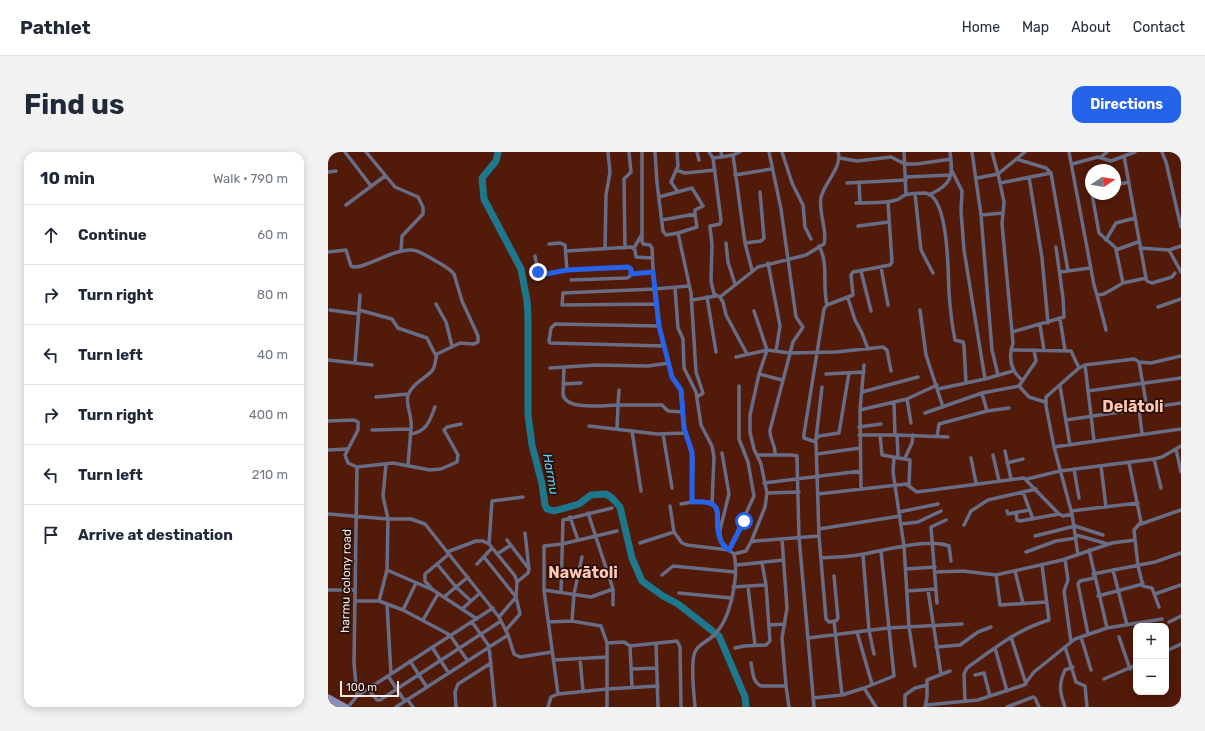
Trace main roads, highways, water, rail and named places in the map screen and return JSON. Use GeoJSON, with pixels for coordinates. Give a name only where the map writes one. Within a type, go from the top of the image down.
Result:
{"type":"FeatureCollection","features":[{"type":"Feature","properties":{"kind":"main road"},"geometry":{"type":"LineString","coordinates":[[328,697],[347,707]]}},
{"type":"Feature","properties":{"kind":"main road"},"geometry":{"type":"LineString","coordinates":[[328,702],[338,707]]}},
{"type":"Feature","properties":{"kind":"waterway","name":"Harmu"},"geometry":{"type":"LineString","coordinates":[[498,152],[496,161],[482,178],[484,199],[521,269],[527,301],[528,318],[528,415],[532,445],[542,484],[545,505],[547,509],[554,511],[579,504],[591,495],[606,494],[612,498],[620,507],[632,558],[642,581],[663,596],[678,604],[719,636],[745,697],[746,707]]}},
{"type":"Feature","properties":{"kind":"district","name":"Delātoli"},"geometry":{"type":"Point","coordinates":[1133,406]}},
{"type":"Feature","properties":{"kind":"district","name":"Nawātoli"},"geometry":{"type":"Point","coordinates":[583,572]}}]}
